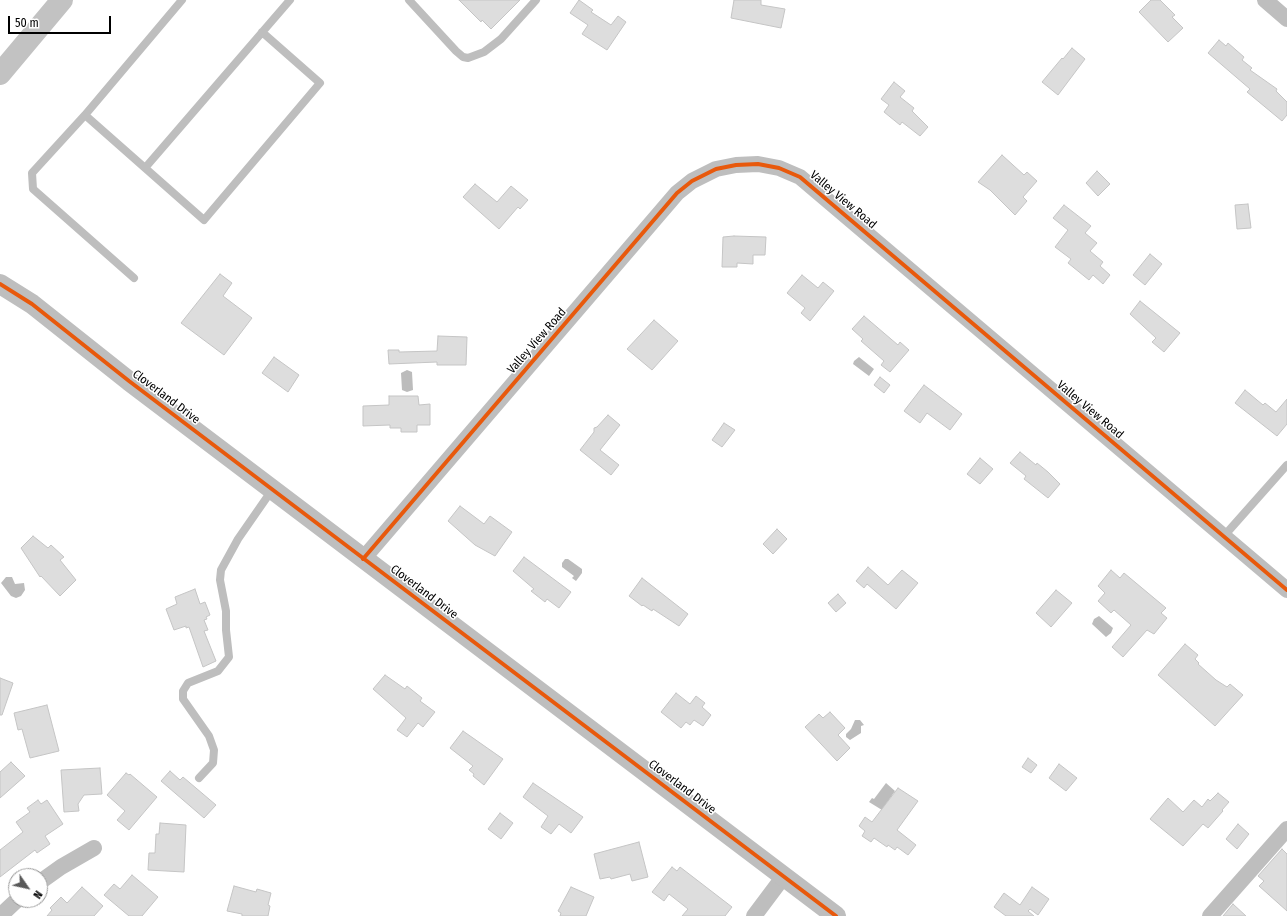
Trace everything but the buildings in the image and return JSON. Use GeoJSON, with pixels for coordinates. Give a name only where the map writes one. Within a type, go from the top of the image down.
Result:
{"type":"FeatureCollection","features":[{"type":"Feature","properties":{"kind":"main road"},"geometry":{"type":"LineString","coordinates":[[0,74],[62,0]]}},
{"type":"Feature","properties":{"kind":"street"},"geometry":{"type":"LineString","coordinates":[[1265,0],[1287,19]]}},
{"type":"Feature","properties":{"kind":"street","name":"Valley View Road"},"geometry":{"type":"LineString","coordinates":[[363,559],[677,193],[692,181],[707,173],[725,167],[748,164],[779,168],[800,177],[1287,590]]}},
{"type":"Feature","properties":{"kind":"street"},"geometry":{"type":"LineString","coordinates":[[0,273],[32,304]]}},
{"type":"Feature","properties":{"kind":"street","name":"Cloverland Drive"},"geometry":{"type":"LineString","coordinates":[[0,284],[32,304],[129,381],[272,490],[836,916]]}},
{"type":"Feature","properties":{"kind":"street"},"geometry":{"type":"LineString","coordinates":[[1210,916],[1287,829]]}},
{"type":"Feature","properties":{"kind":"street"},"geometry":{"type":"LineString","coordinates":[[48,876],[61,866],[94,848]]}},
{"type":"Feature","properties":{"kind":"street"},"geometry":{"type":"LineString","coordinates":[[754,916],[784,876]]}},
{"type":"Feature","properties":{"kind":"street"},"geometry":{"type":"LineString","coordinates":[[0,916],[8,908]]}},
{"type":"Feature","properties":{"kind":"lane"},"geometry":{"type":"LineString","coordinates":[[134,278],[33,190],[32,173],[85,115],[182,0]]}},
{"type":"Feature","properties":{"kind":"lane"},"geometry":{"type":"LineString","coordinates":[[145,168],[290,0]]}},
{"type":"Feature","properties":{"kind":"lane"},"geometry":{"type":"LineString","coordinates":[[409,0],[456,51],[463,57],[468,58],[484,52],[501,39],[536,0]]}},
{"type":"Feature","properties":{"kind":"lane"},"geometry":{"type":"LineString","coordinates":[[85,115],[204,220],[320,83],[262,32]]}},
{"type":"Feature","properties":{"kind":"lane"},"geometry":{"type":"LineString","coordinates":[[1224,536],[1287,465]]}},
{"type":"Feature","properties":{"kind":"lane"},"geometry":{"type":"LineString","coordinates":[[199,778],[213,763],[214,750],[209,736],[183,699],[183,690],[188,683],[218,670],[229,657],[226,630],[226,611],[220,580],[221,570],[238,539],[272,490]]}},
{"type":"Feature","properties":{"kind":"shaded area"},"geometry":{"type":"Polygon","coordinates":[[[859,357],[874,369],[869,376],[853,364],[859,357]]]}},
{"type":"Feature","properties":{"kind":"shaded area"},"geometry":{"type":"Polygon","coordinates":[[[407,370],[412,372],[413,390],[407,392],[402,390],[401,373],[407,370]]]}},
{"type":"Feature","properties":{"kind":"shaded area"},"geometry":{"type":"Polygon","coordinates":[[[565,559],[568,559],[582,569],[582,573],[576,581],[572,578],[574,576],[562,567],[562,563],[565,559]]]}},
{"type":"Feature","properties":{"kind":"shaded area"},"geometry":{"type":"Polygon","coordinates":[[[6,577],[12,577],[15,584],[24,583],[25,590],[21,596],[16,598],[11,596],[1,583],[6,577]]]}},
{"type":"Feature","properties":{"kind":"shaded area"},"geometry":{"type":"Polygon","coordinates":[[[1099,616],[1113,628],[1111,633],[1106,637],[1092,624],[1094,619],[1099,616]]]}},
{"type":"Feature","properties":{"kind":"shaded area"},"geometry":{"type":"Polygon","coordinates":[[[855,720],[860,720],[864,725],[861,726],[861,733],[850,740],[846,737],[846,734],[851,729],[855,720]]]}},
{"type":"Feature","properties":{"kind":"shaded area"},"geometry":{"type":"Polygon","coordinates":[[[886,783],[895,791],[882,810],[869,802],[872,798],[874,799],[886,783]]]}},
{"type":"Feature","properties":{"kind":"cycle path"},"geometry":{"type":"LineString","coordinates":[[363,559],[677,193],[692,181],[716,169],[736,165],[758,164],[779,168],[800,177],[1287,590]]}},
{"type":"Feature","properties":{"kind":"cycle path"},"geometry":{"type":"LineString","coordinates":[[0,284],[32,304],[129,381],[836,916]]}}]}
